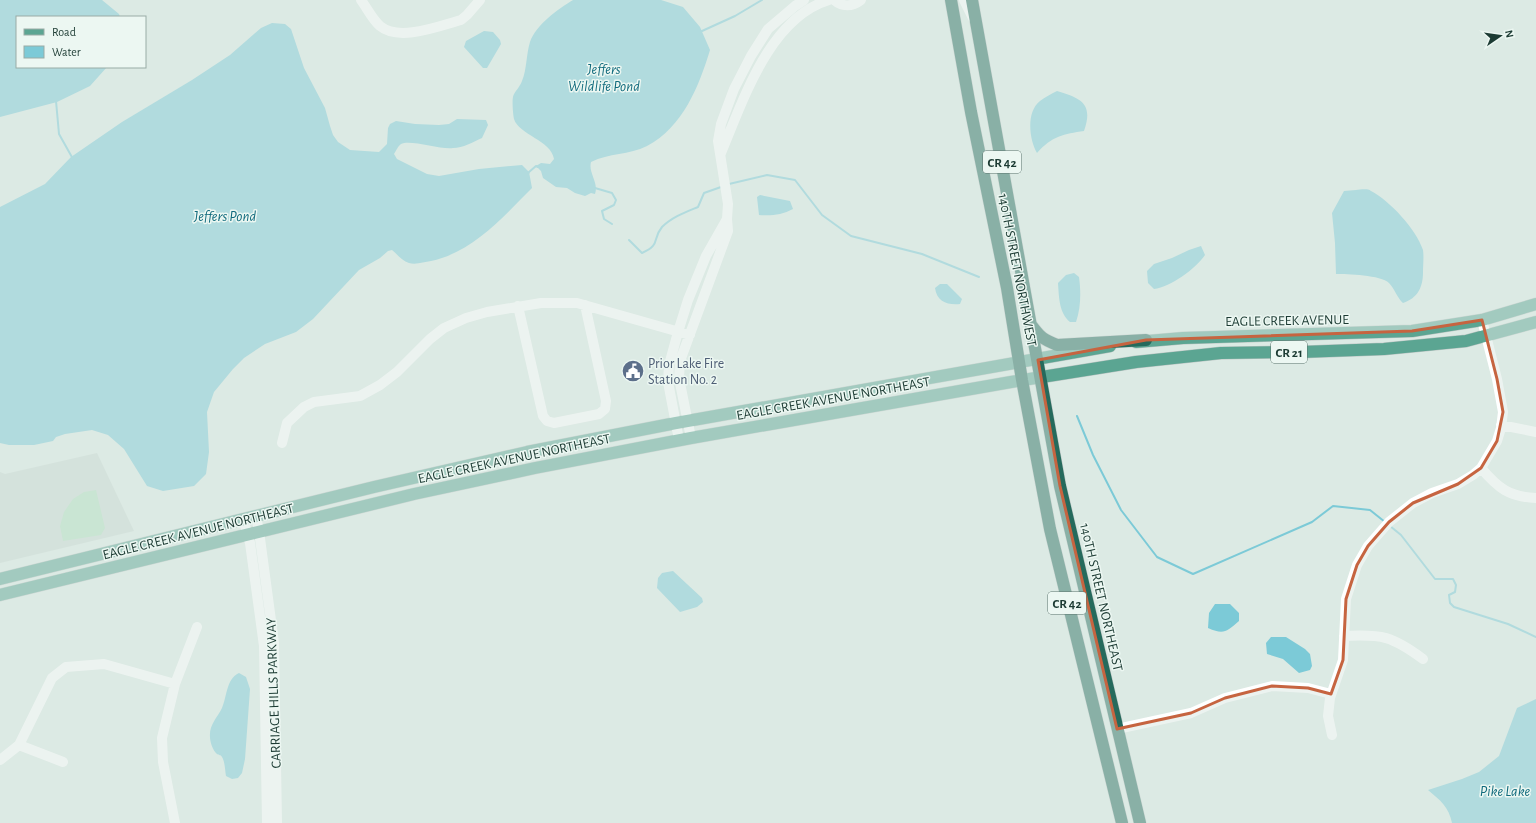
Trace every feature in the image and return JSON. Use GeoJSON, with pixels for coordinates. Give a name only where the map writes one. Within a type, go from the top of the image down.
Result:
{"type":"FeatureCollection","features":[{"type":"Feature","properties":{"kind":"highway","name":"140TH STREET NORTHWEST"},"geometry":{"type":"LineString","coordinates":[[951,0],[971,112],[1007,288],[1022,380]]}},
{"type":"Feature","properties":{"kind":"highway","name":"140TH STREET NORTHWEST"},"geometry":{"type":"LineString","coordinates":[[972,0],[1032,325],[1040,377]]}},
{"type":"Feature","properties":{"kind":"highway"},"geometry":{"type":"LineString","coordinates":[[1032,325],[1040,336],[1047,342],[1057,345],[1146,340]]}},
{"type":"Feature","properties":{"kind":"highway","name":"140TH STREET NORTHEAST"},"geometry":{"type":"LineString","coordinates":[[1040,377],[1060,486],[1140,823]]}},
{"type":"Feature","properties":{"kind":"highway","name":"CR 42"},"geometry":{"type":"LineString","coordinates":[[1022,380],[1050,529],[1122,823]]}},
{"type":"Feature","properties":{"kind":"main road","name":"EAGLE CREEK AVENUE"},"geometry":{"type":"LineString","coordinates":[[1038,360],[1146,340],[1412,332],[1482,320],[1536,304]]}},
{"type":"Feature","properties":{"kind":"main road","name":"CR 21"},"geometry":{"type":"LineString","coordinates":[[1040,377],[1136,362],[1221,353],[1384,349],[1466,341],[1536,322]]}},
{"type":"Feature","properties":{"kind":"main road","name":"EAGLE CREEK AVENUE NORTHEAST"},"geometry":{"type":"LineString","coordinates":[[0,579],[374,486],[527,452],[681,422],[1038,360]]}},
{"type":"Feature","properties":{"kind":"main road","name":"EAGLE CREEK AVENUE NORTHEAST"},"geometry":{"type":"LineString","coordinates":[[0,595],[429,490],[685,439],[1040,377]]}},
{"type":"Feature","properties":{"kind":"street"},"geometry":{"type":"LineString","coordinates":[[361,0],[378,25],[388,32],[400,34],[461,20],[480,0]]}},
{"type":"Feature","properties":{"kind":"street"},"geometry":{"type":"LineString","coordinates":[[681,422],[679,378],[680,361],[728,231],[728,204],[718,141],[722,124],[734,88],[751,56],[768,29],[804,0]]}},
{"type":"Feature","properties":{"kind":"street"},"geometry":{"type":"LineString","coordinates":[[720,152],[762,60],[778,37],[804,12],[821,2],[829,0]]}},
{"type":"Feature","properties":{"kind":"street"},"geometry":{"type":"LineString","coordinates":[[834,0],[843,5],[849,6],[861,0]]}},
{"type":"Feature","properties":{"kind":"street"},"geometry":{"type":"LineString","coordinates":[[964,0],[976,26]]}},
{"type":"Feature","properties":{"kind":"street"},"geometry":{"type":"LineString","coordinates":[[685,439],[668,382],[669,365],[678,332],[706,256],[727,219]]}},
{"type":"Feature","properties":{"kind":"street"},"geometry":{"type":"LineString","coordinates":[[282,443],[287,423],[304,407],[314,402],[360,396],[380,385],[397,372],[430,339],[444,328],[466,318],[486,312],[541,303],[577,303],[678,332],[690,334]]}},
{"type":"Feature","properties":{"kind":"street"},"geometry":{"type":"LineString","coordinates":[[518,306],[543,416],[547,421],[554,423],[599,414],[605,409],[606,401],[585,305]]}},
{"type":"Feature","properties":{"kind":"street"},"geometry":{"type":"LineString","coordinates":[[1332,736],[1328,716],[1331,694],[1343,660],[1346,599],[1357,565],[1368,546],[1389,522],[1412,504],[1458,484],[1481,468],[1497,441],[1501,425],[1502,412],[1497,379],[1482,320]]}},
{"type":"Feature","properties":{"kind":"street"},"geometry":{"type":"LineString","coordinates":[[1501,425],[1536,432]]}},
{"type":"Feature","properties":{"kind":"street"},"geometry":{"type":"LineString","coordinates":[[1481,468],[1492,481],[1506,492],[1522,498],[1536,498]]}},
{"type":"Feature","properties":{"kind":"street","name":"CARRIAGE HILLS PARKWAY"},"geometry":{"type":"LineString","coordinates":[[256,516],[253,532],[254,569],[264,646],[271,823]]}},
{"type":"Feature","properties":{"kind":"street","name":"CARRIAGE HILLS PARKWAY"},"geometry":{"type":"LineString","coordinates":[[243,519],[253,532]]}},
{"type":"Feature","properties":{"kind":"street"},"geometry":{"type":"LineString","coordinates":[[175,823],[163,762],[162,738],[175,684],[197,627]]}},
{"type":"Feature","properties":{"kind":"street"},"geometry":{"type":"LineString","coordinates":[[1344,636],[1370,635],[1386,637],[1402,644],[1423,659]]}},
{"type":"Feature","properties":{"kind":"street"},"geometry":{"type":"LineString","coordinates":[[0,760],[19,746],[52,678],[66,667],[104,664],[175,684]]}},
{"type":"Feature","properties":{"kind":"street"},"geometry":{"type":"LineString","coordinates":[[1117,729],[1190,713],[1225,698],[1272,686],[1308,688],[1331,694]]}},
{"type":"Feature","properties":{"kind":"street"},"geometry":{"type":"LineString","coordinates":[[19,746],[63,762]]}},
{"type":"Feature","properties":{"kind":"highlighted area"},"geometry":{"type":"Polygon","coordinates":[[[1482,320],[1497,379],[1503,412],[1497,441],[1481,468],[1458,484],[1413,503],[1389,522],[1368,546],[1357,565],[1346,599],[1343,660],[1331,694],[1308,688],[1272,686],[1225,698],[1191,713],[1117,729],[1060,486],[1038,360],[1146,340],[1412,331],[1482,320]]]}},
{"type":"Feature","properties":{"kind":"shaded area"},"geometry":{"type":"Polygon","coordinates":[[[97,453],[134,531],[0,563],[0,472],[5,474],[97,453]]]}},
{"type":"Feature","properties":{"kind":"green space"},"geometry":{"type":"Polygon","coordinates":[[[96,490],[105,528],[101,535],[63,541],[60,526],[64,512],[73,499],[84,492],[96,490]]]}},
{"type":"Feature","properties":{"kind":"water"},"geometry":{"type":"Polygon","coordinates":[[[0,0],[102,0],[119,14],[120,16],[16,16],[16,68],[106,68],[90,86],[57,102],[0,117],[0,0]]]}},
{"type":"Feature","properties":{"kind":"water","name":"Jeffers Wildlife Pond"},"geometry":{"type":"Polygon","coordinates":[[[573,0],[661,0],[683,7],[700,27],[710,50],[701,78],[680,117],[660,138],[647,146],[591,162],[590,166],[596,185],[596,190],[595,194],[591,193],[585,196],[575,193],[567,188],[556,187],[543,178],[541,171],[536,166],[541,163],[550,164],[554,159],[552,152],[517,125],[514,119],[513,108],[513,97],[524,76],[530,42],[533,36],[548,18],[573,0]]]}},
{"type":"Feature","properties":{"kind":"water","name":"Jeffers Pond"},"geometry":{"type":"Polygon","coordinates":[[[272,23],[285,24],[291,29],[304,68],[325,108],[333,135],[338,142],[350,150],[379,152],[387,144],[388,128],[390,124],[396,121],[415,124],[439,125],[449,124],[457,119],[486,120],[488,125],[482,138],[464,146],[457,148],[441,148],[405,143],[398,147],[394,154],[397,159],[427,174],[439,176],[479,169],[522,165],[529,172],[532,188],[498,222],[474,242],[446,257],[412,264],[404,261],[392,250],[388,251],[380,258],[359,270],[313,319],[296,332],[265,344],[244,358],[214,392],[207,412],[209,452],[206,474],[194,486],[163,491],[147,486],[124,449],[108,435],[92,430],[65,434],[56,437],[53,441],[34,445],[9,445],[0,443],[0,207],[45,184],[71,157],[122,122],[192,80],[230,55],[261,28],[272,23]]]}},
{"type":"Feature","properties":{"kind":"water"},"geometry":{"type":"Polygon","coordinates":[[[484,31],[493,32],[500,40],[501,44],[487,68],[483,68],[464,47],[466,41],[484,31]]]}},
{"type":"Feature","properties":{"kind":"water"},"geometry":{"type":"Polygon","coordinates":[[[1057,91],[1072,96],[1083,103],[1086,108],[1087,122],[1084,131],[1070,133],[1053,139],[1037,153],[1032,141],[1030,126],[1032,112],[1040,101],[1057,91]]]}},
{"type":"Feature","properties":{"kind":"water"},"geometry":{"type":"Polygon","coordinates":[[[1366,189],[1386,201],[1402,216],[1415,233],[1423,250],[1421,287],[1416,295],[1403,303],[1391,285],[1385,280],[1348,274],[1336,274],[1332,213],[1344,191],[1366,189]]]}},
{"type":"Feature","properties":{"kind":"water"},"geometry":{"type":"Polygon","coordinates":[[[760,195],[790,201],[793,209],[776,215],[759,215],[757,197],[760,195]]]}},
{"type":"Feature","properties":{"kind":"water"},"geometry":{"type":"Polygon","coordinates":[[[1201,246],[1205,255],[1195,266],[1175,281],[1161,288],[1154,289],[1148,283],[1147,271],[1154,264],[1201,246]]]}},
{"type":"Feature","properties":{"kind":"water"},"geometry":{"type":"Polygon","coordinates":[[[1074,273],[1079,277],[1080,305],[1076,322],[1070,322],[1066,318],[1062,309],[1059,299],[1058,283],[1066,275],[1074,273]]]}},
{"type":"Feature","properties":{"kind":"water"},"geometry":{"type":"Polygon","coordinates":[[[940,284],[947,284],[962,299],[960,304],[943,302],[938,297],[935,288],[940,284]]]}},
{"type":"Feature","properties":{"kind":"water"},"geometry":{"type":"Polygon","coordinates":[[[673,571],[702,598],[703,602],[697,607],[680,612],[657,588],[658,578],[662,573],[673,571]]]}},
{"type":"Feature","properties":{"kind":"water"},"geometry":{"type":"Polygon","coordinates":[[[1215,604],[1230,604],[1239,613],[1239,621],[1228,630],[1221,632],[1208,628],[1209,613],[1215,604]]]}},
{"type":"Feature","properties":{"kind":"water"},"geometry":{"type":"Polygon","coordinates":[[[1271,637],[1286,637],[1305,649],[1310,654],[1312,666],[1310,670],[1299,673],[1283,659],[1267,654],[1266,643],[1271,637]]]}},
{"type":"Feature","properties":{"kind":"water"},"geometry":{"type":"Polygon","coordinates":[[[239,673],[246,677],[250,689],[245,759],[242,773],[238,778],[232,779],[226,776],[223,759],[213,749],[210,733],[212,725],[224,704],[229,684],[239,673]]]}},
{"type":"Feature","properties":{"kind":"water","name":"Pike Lake"},"geometry":{"type":"Polygon","coordinates":[[[1536,699],[1536,823],[1452,823],[1449,812],[1428,790],[1479,772],[1499,756],[1517,708],[1536,699]]]}},
{"type":"Feature","properties":{"kind":"waterway"},"geometry":{"type":"LineString","coordinates":[[702,31],[735,16],[762,0]]}},
{"type":"Feature","properties":{"kind":"waterway"},"geometry":{"type":"LineString","coordinates":[[56,101],[59,134],[73,159]]}},
{"type":"Feature","properties":{"kind":"waterway"},"geometry":{"type":"LineString","coordinates":[[528,174],[536,166],[538,167]]}},
{"type":"Feature","properties":{"kind":"waterway"},"geometry":{"type":"LineString","coordinates":[[729,184],[767,175],[795,180],[822,215],[851,236],[922,254],[979,277]]}},
{"type":"Feature","properties":{"kind":"waterway"},"geometry":{"type":"LineString","coordinates":[[629,240],[642,253],[648,250],[652,247],[659,231],[666,223],[679,215],[698,207],[704,193],[721,187]]}},
{"type":"Feature","properties":{"kind":"waterway"},"geometry":{"type":"LineString","coordinates":[[595,188],[612,193],[616,200],[614,205],[602,211],[604,219],[612,224]]}},
{"type":"Feature","properties":{"kind":"waterway"},"geometry":{"type":"LineString","coordinates":[[1077,416],[1093,455],[1121,510],[1157,557],[1193,574],[1312,522],[1333,506],[1370,510],[1385,522]]}},
{"type":"Feature","properties":{"kind":"waterway"},"geometry":{"type":"LineString","coordinates":[[1390,526],[1401,535],[1435,579],[1453,579],[1456,585],[1455,592],[1449,595],[1450,603],[1454,607],[1508,624],[1536,637]]}},
{"type":"Feature","properties":{"kind":"place","name":"Prior Lake Fire Station No. 2"},"geometry":{"type":"Point","coordinates":[633,371]}}]}
